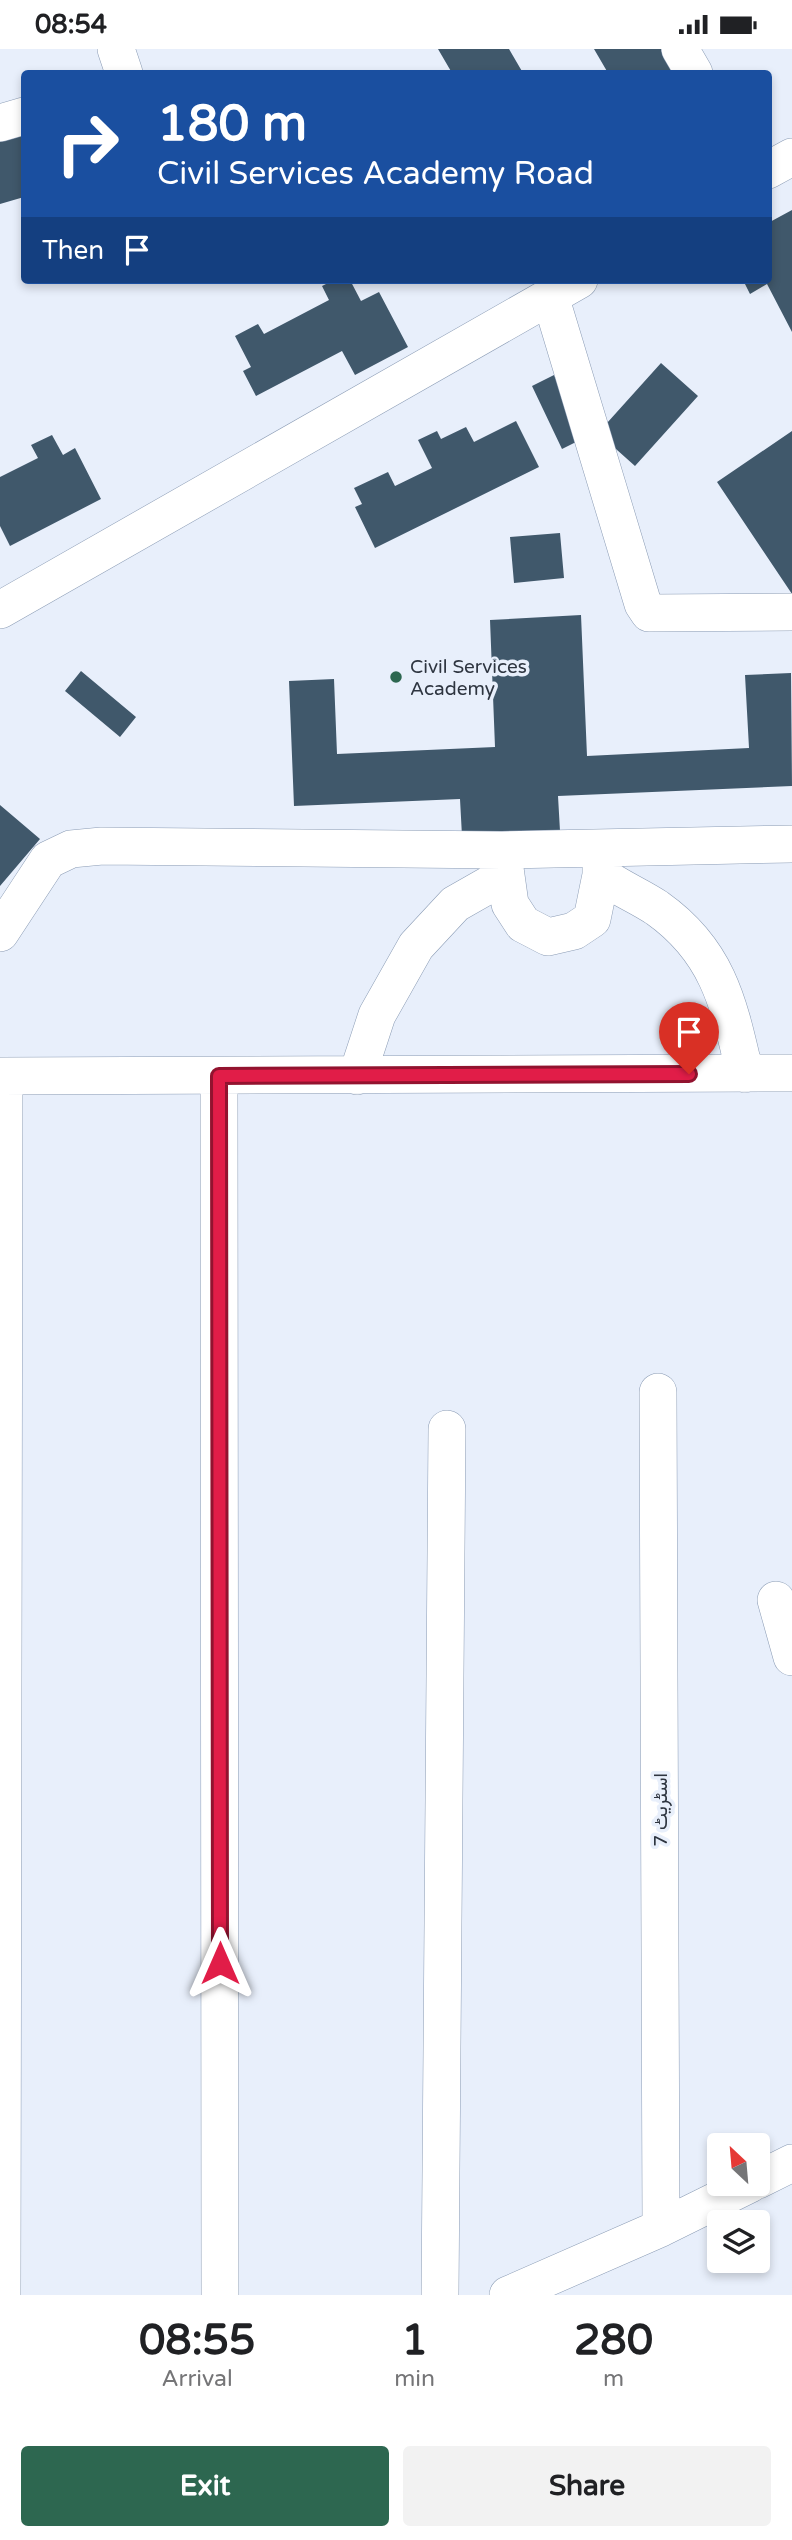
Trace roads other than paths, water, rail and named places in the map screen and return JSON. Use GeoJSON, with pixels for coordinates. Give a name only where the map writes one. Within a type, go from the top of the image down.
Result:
{"type":"FeatureCollection","features":[{"type":"Feature","properties":{"kind":"street"},"geometry":{"type":"LineString","coordinates":[[116,49],[123,70]]}},
{"type":"Feature","properties":{"kind":"street"},"geometry":{"type":"LineString","coordinates":[[680,49],[692,70]]}},
{"type":"Feature","properties":{"kind":"street"},"geometry":{"type":"LineString","coordinates":[[0,123],[21,117]]}},
{"type":"Feature","properties":{"kind":"street"},"geometry":{"type":"LineString","coordinates":[[772,168],[792,156]]}},
{"type":"Feature","properties":{"kind":"street"},"geometry":{"type":"LineString","coordinates":[[0,610],[565,288],[643,604],[649,613],[792,612]]}},
{"type":"Feature","properties":{"kind":"street"},"geometry":{"type":"LineString","coordinates":[[0,933],[48,860],[71,849],[102,846],[504,863],[601,862],[792,844]]}},
{"type":"Feature","properties":{"kind":"street"},"geometry":{"type":"LineString","coordinates":[[504,863],[510,904],[523,924],[548,937],[574,931],[592,919],[601,862]]}},
{"type":"Feature","properties":{"kind":"street"},"geometry":{"type":"LineString","coordinates":[[601,862],[620,888],[656,907],[678,925],[714,968],[729,1005],[745,1074]]}},
{"type":"Feature","properties":{"kind":"street"},"geometry":{"type":"LineString","coordinates":[[357,1076],[377,1015],[416,946],[455,904],[504,863]]}},
{"type":"Feature","properties":{"kind":"street"},"geometry":{"type":"LineString","coordinates":[[2,2295],[2,1076],[792,1073]]}},
{"type":"Feature","properties":{"kind":"street"},"geometry":{"type":"LineString","coordinates":[[219,1076],[220,2295]]}},
{"type":"Feature","properties":{"kind":"street","name":"اسٹریٹ 7"},"geometry":{"type":"LineString","coordinates":[[658,1392],[662,2228]]}},
{"type":"Feature","properties":{"kind":"street"},"geometry":{"type":"LineString","coordinates":[[440,2295],[447,1429]]}},
{"type":"Feature","properties":{"kind":"street"},"geometry":{"type":"LineString","coordinates":[[776,1600],[792,1657]]}},
{"type":"Feature","properties":{"kind":"street"},"geometry":{"type":"LineString","coordinates":[[770,2174],[792,2163]]}},
{"type":"Feature","properties":{"kind":"street"},"geometry":{"type":"LineString","coordinates":[[508,2295],[662,2228],[726,2196]]}},
{"type":"Feature","properties":{"kind":"place","name":"Civil Services Academy"},"geometry":{"type":"Point","coordinates":[396,677]}}]}
